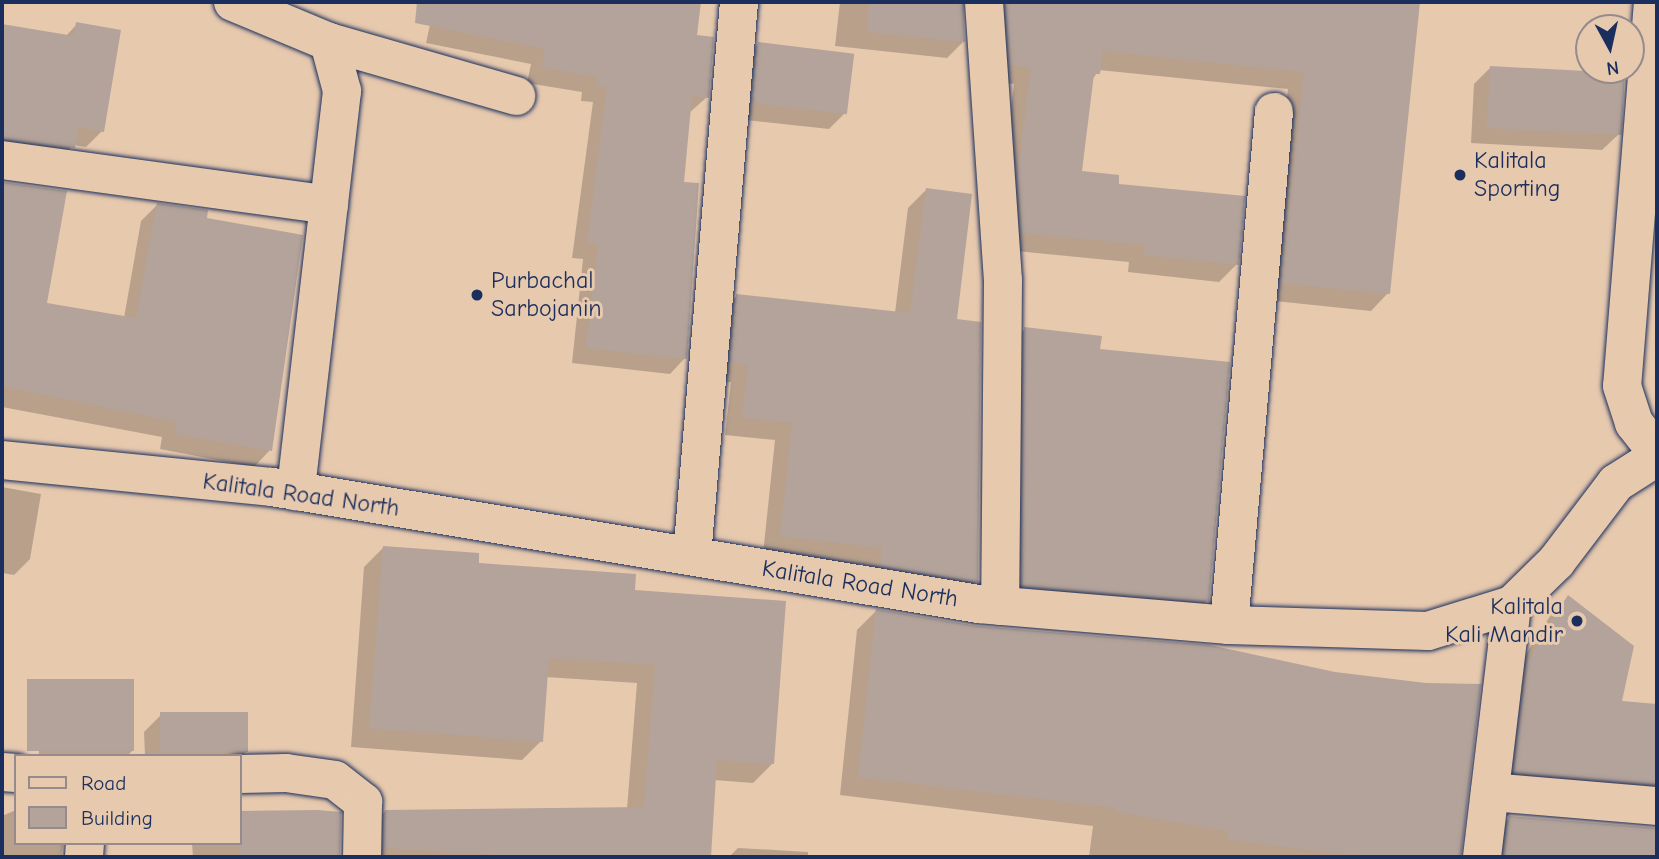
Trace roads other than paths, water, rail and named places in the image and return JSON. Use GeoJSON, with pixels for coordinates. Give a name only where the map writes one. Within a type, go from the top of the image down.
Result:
{"type":"FeatureCollection","features":[{"type":"Feature","properties":{"kind":"street"},"geometry":{"type":"LineString","coordinates":[[233,2],[329,42],[516,96]]}},
{"type":"Feature","properties":{"kind":"street"},"geometry":{"type":"LineString","coordinates":[[692,556],[739,2]]}},
{"type":"Feature","properties":{"kind":"street"},"geometry":{"type":"LineString","coordinates":[[984,2],[1003,280],[1000,606]]}},
{"type":"Feature","properties":{"kind":"street"},"geometry":{"type":"LineString","coordinates":[[1653,2],[1622,386],[1634,423],[1657,454]]}},
{"type":"Feature","properties":{"kind":"street"},"geometry":{"type":"LineString","coordinates":[[296,491],[342,91],[329,42]]}},
{"type":"Feature","properties":{"kind":"street"},"geometry":{"type":"LineString","coordinates":[[1229,625],[1274,112]]}},
{"type":"Feature","properties":{"kind":"street"},"geometry":{"type":"LineString","coordinates":[[2,160],[329,205]]}},
{"type":"Feature","properties":{"kind":"street","name":"Kalitala Road North"},"geometry":{"type":"LineString","coordinates":[[2,460],[296,491],[1000,606],[1229,625],[1428,631],[1513,605],[1556,562],[1616,483],[1657,454]]}},
{"type":"Feature","properties":{"kind":"street"},"geometry":{"type":"LineString","coordinates":[[1482,857],[1513,605]]}},
{"type":"Feature","properties":{"kind":"street"},"geometry":{"type":"LineString","coordinates":[[242,774],[286,773],[335,780],[363,802],[362,857]]}},
{"type":"Feature","properties":{"kind":"street"},"geometry":{"type":"LineString","coordinates":[[1490,792],[1657,806]]}},
{"type":"Feature","properties":{"kind":"place","name":"Kalitala Sporting"},"geometry":{"type":"Point","coordinates":[1460,175]}},
{"type":"Feature","properties":{"kind":"place","name":"Purbachal Sarbojanin"},"geometry":{"type":"Point","coordinates":[477,295]}},
{"type":"Feature","properties":{"kind":"place","name":"Kalitala Kali Mandir"},"geometry":{"type":"Point","coordinates":[1577,621]}}]}
